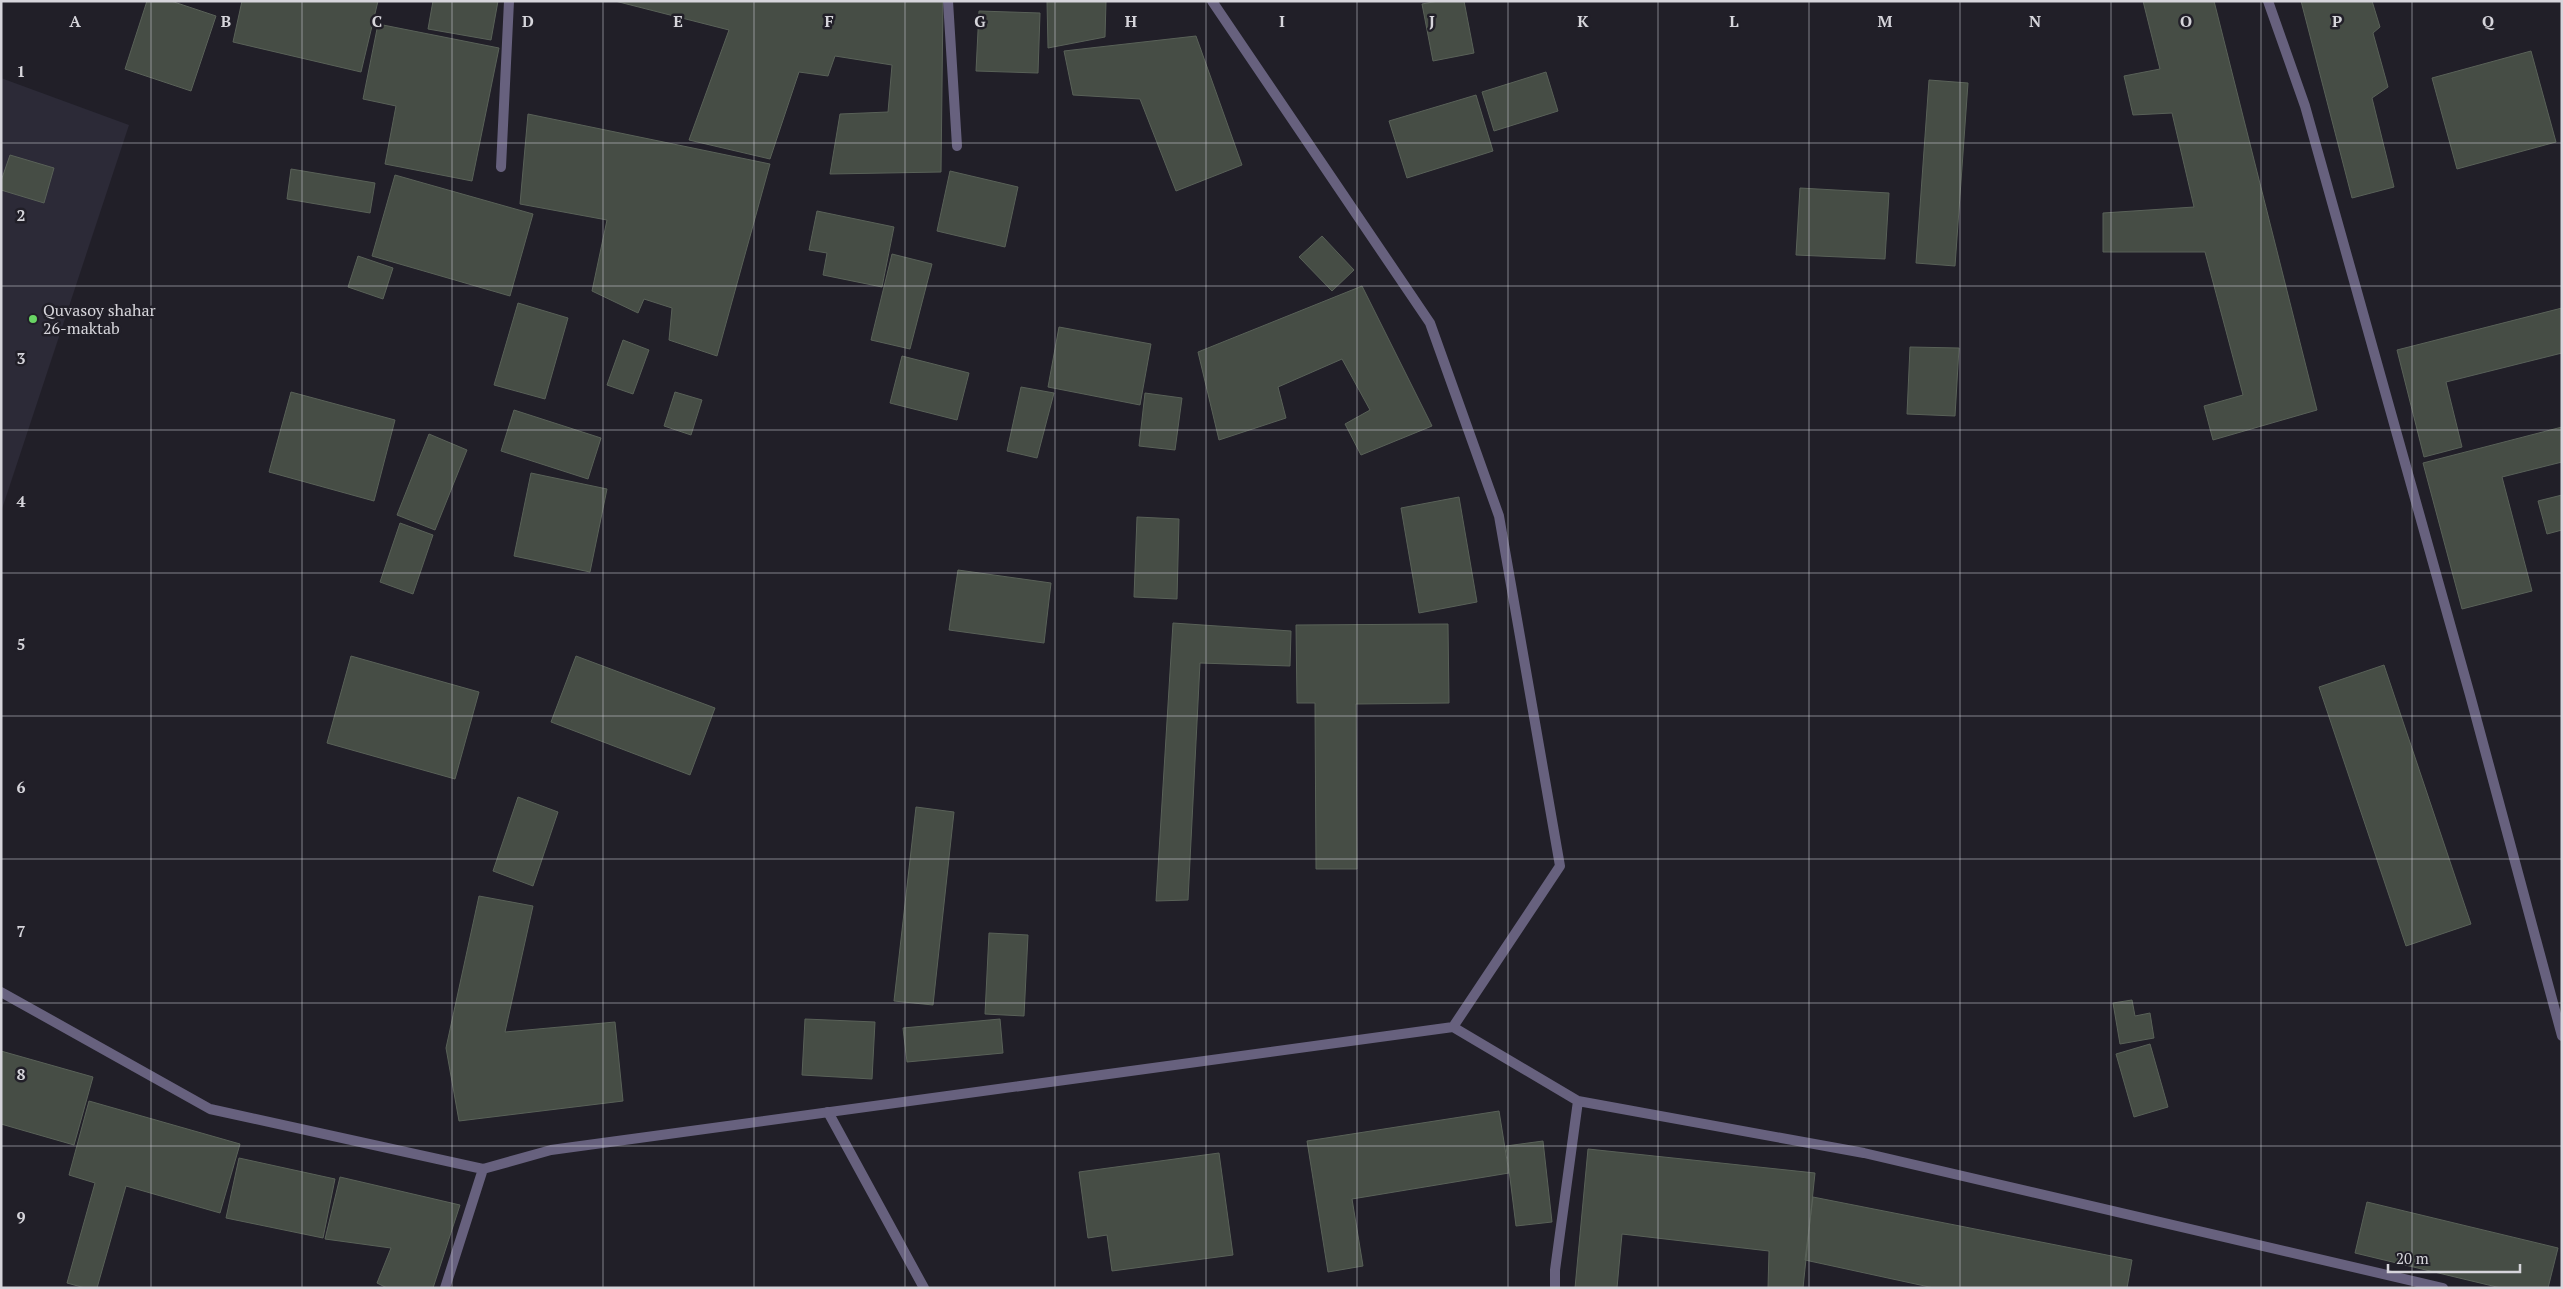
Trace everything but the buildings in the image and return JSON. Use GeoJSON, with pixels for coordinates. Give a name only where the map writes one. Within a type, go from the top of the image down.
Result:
{"type":"FeatureCollection","features":[{"type":"Feature","properties":{"kind":"street"},"geometry":{"type":"LineString","coordinates":[[501,167],[509,1]]}},
{"type":"Feature","properties":{"kind":"street"},"geometry":{"type":"LineString","coordinates":[[948,1],[957,146]]}},
{"type":"Feature","properties":{"kind":"street"},"geometry":{"type":"LineString","coordinates":[[1212,1],[1430,323],[1499,516],[1560,866],[1453,1027]]}},
{"type":"Feature","properties":{"kind":"street"},"geometry":{"type":"LineString","coordinates":[[2268,1],[2305,106],[2472,704],[2562,1036]]}},
{"type":"Feature","properties":{"kind":"street"},"geometry":{"type":"LineString","coordinates":[[1,992],[210,1109],[483,1168],[551,1150],[1453,1027],[1578,1101],[1864,1153],[2442,1288]]}},
{"type":"Feature","properties":{"kind":"street"},"geometry":{"type":"LineString","coordinates":[[1555,1288],[1554,1270],[1578,1101]]}},
{"type":"Feature","properties":{"kind":"street"},"geometry":{"type":"LineString","coordinates":[[828,1112],[924,1288]]}},
{"type":"Feature","properties":{"kind":"street"},"geometry":{"type":"LineString","coordinates":[[444,1288],[483,1168]]}},
{"type":"Feature","properties":{"kind":"shaded area","name":"Quvasoy shahar 26-maktab"},"geometry":{"type":"Polygon","coordinates":[[[1,78],[129,125],[1,512],[1,78]]]}},
{"type":"Feature","properties":{"kind":"place","name":"Quvasoy shahar 26-maktab"},"geometry":{"type":"Point","coordinates":[33,319]}}]}
